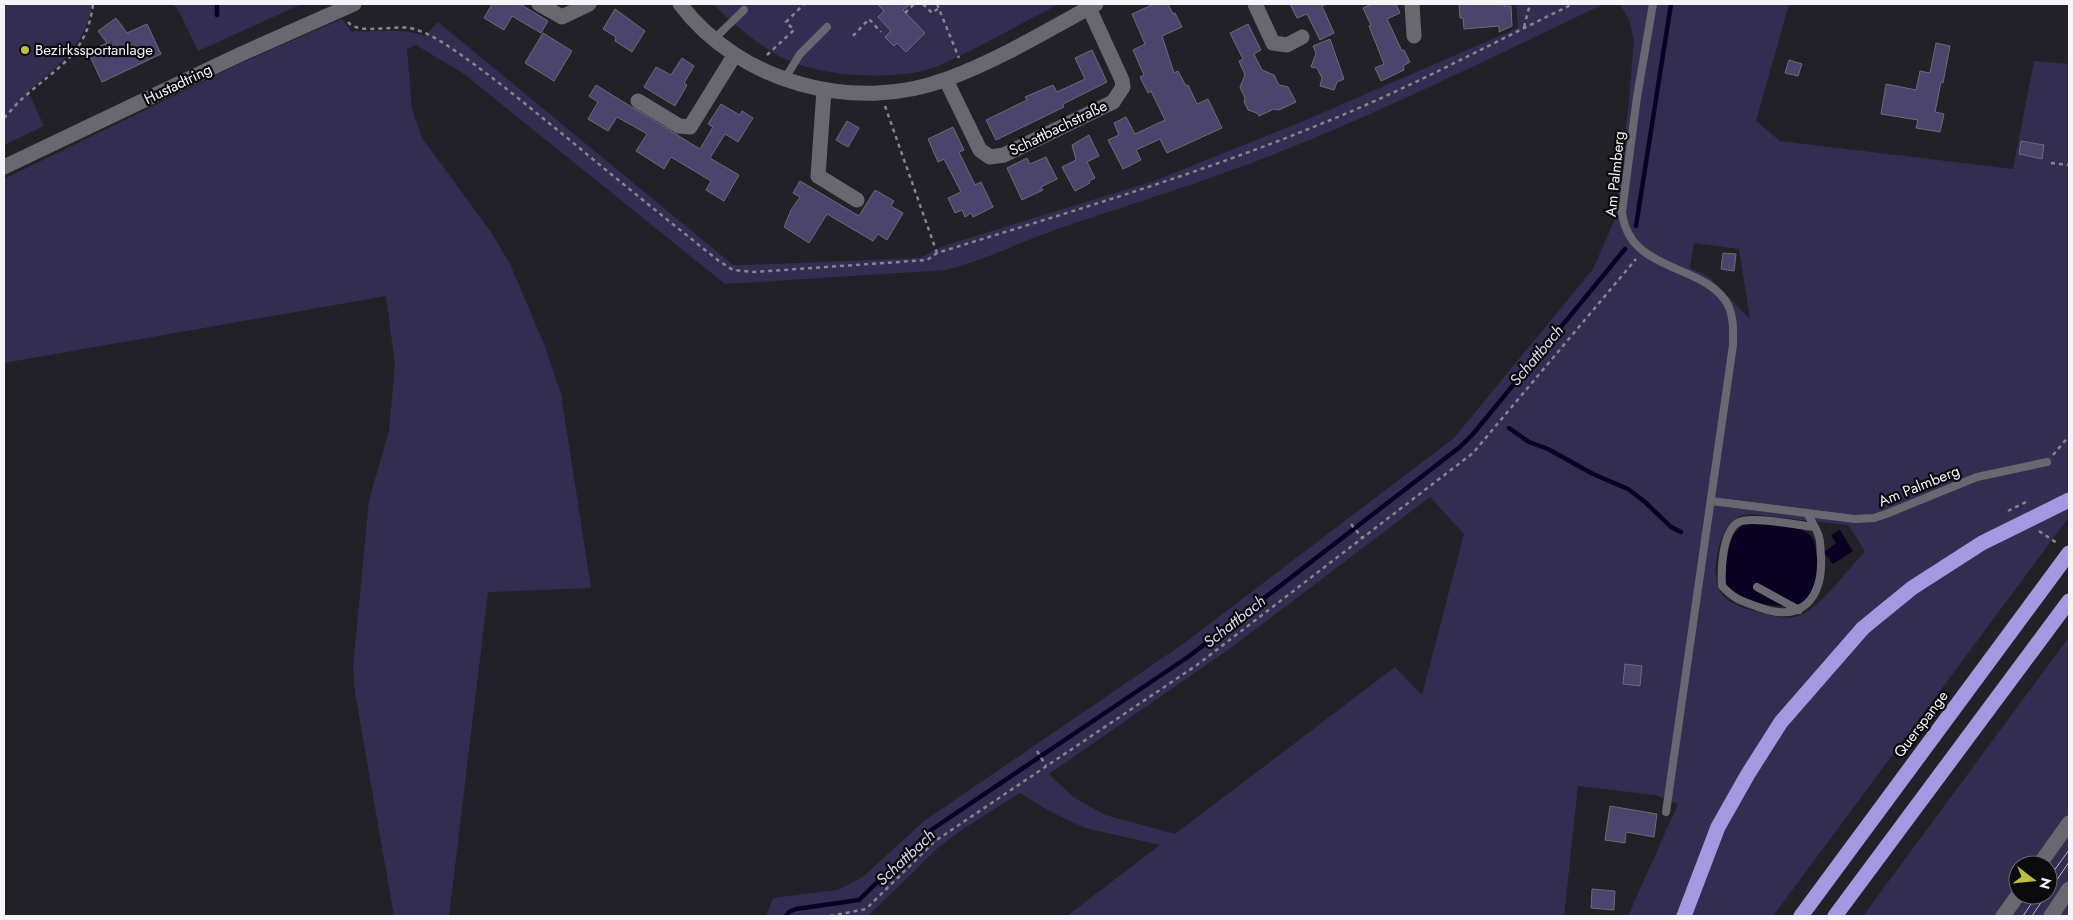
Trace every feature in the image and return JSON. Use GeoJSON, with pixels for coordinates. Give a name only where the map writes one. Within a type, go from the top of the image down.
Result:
{"type":"FeatureCollection","features":[{"type":"Feature","properties":{"kind":"highway"},"geometry":{"type":"LineString","coordinates":[[1684,916],[1718,827],[1748,774],[1781,722],[1863,628],[1912,588],[1982,543],[2069,500]]}},
{"type":"Feature","properties":{"kind":"highway","name":"Querspange"},"geometry":{"type":"LineString","coordinates":[[1800,916],[2069,553]]}},
{"type":"Feature","properties":{"kind":"highway"},"geometry":{"type":"LineString","coordinates":[[1835,916],[2069,601]]}},
{"type":"Feature","properties":{"kind":"highway"},"geometry":{"type":"LineString","coordinates":[[1842,916],[1880,854]]}},
{"type":"Feature","properties":{"kind":"street"},"geometry":{"type":"LineString","coordinates":[[539,4],[562,17],[589,4]]}},
{"type":"Feature","properties":{"kind":"street","name":"Schattbachstraße"},"geometry":{"type":"LineString","coordinates":[[680,4],[714,40],[734,56],[784,80],[824,90],[881,92],[913,89],[946,80],[1093,6],[1123,87],[1113,102],[1004,155],[990,157],[980,150],[946,80]]}},
{"type":"Feature","properties":{"kind":"street"},"geometry":{"type":"LineString","coordinates":[[1255,4],[1273,42],[1288,45],[1302,38]]}},
{"type":"Feature","properties":{"kind":"street"},"geometry":{"type":"LineString","coordinates":[[1412,4],[1414,36]]}},
{"type":"Feature","properties":{"kind":"street","name":"Hustadtring"},"geometry":{"type":"LineString","coordinates":[[4,167],[241,54],[347,6]]}},
{"type":"Feature","properties":{"kind":"street"},"geometry":{"type":"LineString","coordinates":[[638,101],[679,126],[690,127],[734,56]]}},
{"type":"Feature","properties":{"kind":"street"},"geometry":{"type":"LineString","coordinates":[[824,90],[818,176],[857,200]]}},
{"type":"Feature","properties":{"kind":"street"},"geometry":{"type":"LineString","coordinates":[[2046,855],[2069,823]]}},
{"type":"Feature","properties":{"kind":"street"},"geometry":{"type":"LineString","coordinates":[[2051,916],[2069,889]]}},
{"type":"Feature","properties":{"kind":"street"},"geometry":{"type":"LineString","coordinates":[[2003,916],[2011,905]]}},
{"type":"Feature","properties":{"kind":"lane","name":"Am Palmberg"},"geometry":{"type":"LineString","coordinates":[[1653,4],[1622,212],[1624,226],[1627,233],[1643,252],[1716,291],[1728,306],[1734,324],[1733,345],[1666,812]]}},
{"type":"Feature","properties":{"kind":"lane"},"geometry":{"type":"LineString","coordinates":[[714,40],[744,10]]}},
{"type":"Feature","properties":{"kind":"lane"},"geometry":{"type":"LineString","coordinates":[[784,80],[800,54],[827,27]]}},
{"type":"Feature","properties":{"kind":"lane","name":"Am Palmberg"},"geometry":{"type":"LineString","coordinates":[[1711,501],[1855,519],[1874,518],[1977,477],[2048,462]]}},
{"type":"Feature","properties":{"kind":"lane"},"geometry":{"type":"LineString","coordinates":[[1807,513],[1814,526],[1820,538],[1820,578],[1810,602],[1799,610],[1782,612],[1766,609],[1733,597],[1722,586],[1721,566],[1729,533],[1737,523],[1748,520],[1814,526]]}},
{"type":"Feature","properties":{"kind":"lane"},"geometry":{"type":"LineString","coordinates":[[1757,587],[1799,610]]}},
{"type":"Feature","properties":{"kind":"path"},"geometry":{"type":"LineString","coordinates":[[4,118],[23,98],[65,64],[76,50],[87,30],[94,4]]}},
{"type":"Feature","properties":{"kind":"path"},"geometry":{"type":"LineString","coordinates":[[755,67],[794,30],[786,22],[804,4]]}},
{"type":"Feature","properties":{"kind":"path"},"geometry":{"type":"LineString","coordinates":[[905,13],[914,4]]}},
{"type":"Feature","properties":{"kind":"path"},"geometry":{"type":"LineString","coordinates":[[923,4],[932,14],[939,8]]}},
{"type":"Feature","properties":{"kind":"path"},"geometry":{"type":"LineString","coordinates":[[937,4],[964,72]]}},
{"type":"Feature","properties":{"kind":"path"},"geometry":{"type":"LineString","coordinates":[[1524,28],[1530,4]]}},
{"type":"Feature","properties":{"kind":"path"},"geometry":{"type":"LineString","coordinates":[[347,6],[351,25],[355,28],[395,26],[409,28],[428,34],[444,43],[524,104],[719,261],[733,270],[754,272],[927,260],[938,253],[1158,185],[1285,138],[1384,97],[1574,4]]}},
{"type":"Feature","properties":{"kind":"path"},"geometry":{"type":"LineString","coordinates":[[853,34],[869,19],[881,32]]}},
{"type":"Feature","properties":{"kind":"path"},"geometry":{"type":"LineString","coordinates":[[881,92],[887,115],[938,253]]}},
{"type":"Feature","properties":{"kind":"path"},"geometry":{"type":"LineString","coordinates":[[2051,163],[2069,165]]}},
{"type":"Feature","properties":{"kind":"path"},"geometry":{"type":"LineString","coordinates":[[830,916],[866,909],[936,841],[1045,764],[1197,665],[1473,454],[1643,252]]}},
{"type":"Feature","properties":{"kind":"path"},"geometry":{"type":"LineString","coordinates":[[2048,462],[2069,436]]}},
{"type":"Feature","properties":{"kind":"path"},"geometry":{"type":"LineString","coordinates":[[2008,511],[2026,502]]}},
{"type":"Feature","properties":{"kind":"path"},"geometry":{"type":"LineString","coordinates":[[1351,524],[1363,539]]}},
{"type":"Feature","properties":{"kind":"path"},"geometry":{"type":"LineString","coordinates":[[2038,531],[2048,536]]}},
{"type":"Feature","properties":{"kind":"path"},"geometry":{"type":"LineString","coordinates":[[1037,751],[1045,764]]}},
{"type":"Feature","properties":{"kind":"shaded area"},"geometry":{"type":"Polygon","coordinates":[[[4,4],[92,4],[84,31],[69,54],[28,91],[44,126],[4,145],[4,4]]]}},
{"type":"Feature","properties":{"kind":"shaded area"},"geometry":{"type":"Polygon","coordinates":[[[172,4],[302,4],[198,51],[178,9],[172,4]]]}},
{"type":"Feature","properties":{"kind":"shaded area"},"geometry":{"type":"Polygon","coordinates":[[[713,4],[1059,4],[969,52],[938,66],[922,71],[883,76],[819,70],[785,59],[756,41],[713,4]]]}},
{"type":"Feature","properties":{"kind":"shaded area"},"geometry":{"type":"Polygon","coordinates":[[[1516,4],[1604,4],[1442,81],[1319,136],[1224,173],[1063,227],[961,266],[946,270],[725,284],[464,74],[416,45],[407,49],[412,109],[422,138],[491,232],[510,264],[544,344],[561,394],[591,588],[488,592],[449,916],[394,916],[355,693],[353,667],[369,500],[389,431],[395,364],[386,296],[4,363],[4,179],[241,63],[342,19],[351,31],[398,31],[425,36],[438,22],[733,265],[748,265],[920,258],[943,246],[1154,181],[1301,122],[1518,28],[1516,4]]]}},
{"type":"Feature","properties":{"kind":"shaded area"},"geometry":{"type":"Polygon","coordinates":[[[1620,4],[1789,4],[1756,121],[1780,141],[2013,169],[2034,61],[2069,64],[2069,517],[1773,916],[1628,916],[1678,804],[1655,795],[1578,786],[1564,916],[1067,916],[1160,845],[1085,828],[1049,811],[1020,793],[963,829],[938,848],[868,916],[766,916],[773,898],[838,890],[863,877],[924,821],[1183,644],[1454,438],[1593,269],[1615,219],[1628,112],[1634,40],[1629,20],[1620,4]],[[1694,243],[1690,268],[1709,277],[1750,319],[1739,249],[1694,243]],[[1430,497],[1232,647],[1049,774],[1073,797],[1105,815],[1175,834],[1395,667],[1422,695],[1464,534],[1430,497]],[[1750,514],[1739,517],[1730,524],[1719,546],[1716,574],[1719,590],[1732,603],[1772,616],[1782,618],[1793,617],[1810,610],[1844,576],[1865,551],[1848,525],[1750,514]]]}},
{"type":"Feature","properties":{"kind":"shaded area"},"geometry":{"type":"Polygon","coordinates":[[[1745,524],[1789,527],[1806,532],[1811,536],[1817,556],[1816,576],[1810,594],[1801,603],[1779,606],[1754,602],[1733,593],[1727,587],[1725,570],[1730,544],[1735,533],[1745,524]]]}},
{"type":"Feature","properties":{"kind":"shaded area"},"geometry":{"type":"Polygon","coordinates":[[[1840,530],[1853,551],[1833,564],[1824,552],[1836,543],[1831,535],[1840,530]]]}},
{"type":"Feature","properties":{"kind":"shaded area"},"geometry":{"type":"Polygon","coordinates":[[[2069,637],[2069,916],[1863,916],[2069,637]]]}},
{"type":"Feature","properties":{"kind":"building"},"geometry":{"type":"Polygon","coordinates":[[[492,4],[520,4],[548,21],[541,33],[512,16],[504,30],[484,18],[492,4]]]}},
{"type":"Feature","properties":{"kind":"building"},"geometry":{"type":"Polygon","coordinates":[[[877,4],[910,4],[903,10],[925,33],[906,52],[897,43],[894,46],[885,37],[891,31],[878,17],[884,11],[877,4]]]}},
{"type":"Feature","properties":{"kind":"building"},"geometry":{"type":"Polygon","coordinates":[[[1154,4],[1168,4],[1182,27],[1162,36],[1174,73],[1178,71],[1186,86],[1188,85],[1197,104],[1208,99],[1222,128],[1167,153],[1160,139],[1136,150],[1141,160],[1123,169],[1108,140],[1119,135],[1114,123],[1126,117],[1135,134],[1165,120],[1151,91],[1148,93],[1140,77],[1144,75],[1133,50],[1145,44],[1132,14],[1154,4]]]}},
{"type":"Feature","properties":{"kind":"building"},"geometry":{"type":"Polygon","coordinates":[[[1290,4],[1327,4],[1322,6],[1334,33],[1320,40],[1307,14],[1297,18],[1290,4]]]}},
{"type":"Feature","properties":{"kind":"building"},"geometry":{"type":"Polygon","coordinates":[[[1372,4],[1396,4],[1400,13],[1387,19],[1402,51],[1404,50],[1410,62],[1403,66],[1404,70],[1381,81],[1375,68],[1384,64],[1369,26],[1371,25],[1363,8],[1372,4]]]}},
{"type":"Feature","properties":{"kind":"building"},"geometry":{"type":"Polygon","coordinates":[[[1459,4],[1504,4],[1504,6],[1511,6],[1512,26],[1499,32],[1499,26],[1464,29],[1463,18],[1460,18],[1459,4]]]}},
{"type":"Feature","properties":{"kind":"building"},"geometry":{"type":"Polygon","coordinates":[[[615,9],[645,31],[632,52],[615,41],[616,37],[603,29],[615,9]]]}},
{"type":"Feature","properties":{"kind":"building"},"geometry":{"type":"Polygon","coordinates":[[[116,18],[127,33],[147,24],[161,54],[102,82],[88,52],[107,43],[98,31],[116,18]]]}},
{"type":"Feature","properties":{"kind":"building"},"geometry":{"type":"Polygon","coordinates":[[[1248,24],[1261,50],[1254,54],[1262,70],[1274,75],[1279,85],[1288,87],[1296,102],[1259,116],[1257,113],[1248,110],[1244,102],[1245,98],[1240,87],[1245,75],[1239,61],[1243,59],[1230,33],[1248,24]]]}},
{"type":"Feature","properties":{"kind":"building"},"geometry":{"type":"Polygon","coordinates":[[[543,33],[572,51],[554,81],[525,63],[543,33]]]}},
{"type":"Feature","properties":{"kind":"building"},"geometry":{"type":"Polygon","coordinates":[[[1330,39],[1344,79],[1337,82],[1334,90],[1320,86],[1322,78],[1317,68],[1311,67],[1316,53],[1313,46],[1330,39]]]}},
{"type":"Feature","properties":{"kind":"building"},"geometry":{"type":"Polygon","coordinates":[[[1936,43],[1950,46],[1935,112],[1944,114],[1940,132],[1916,128],[1918,120],[1881,114],[1886,84],[1916,90],[1920,71],[1930,73],[1936,43]]]}},
{"type":"Feature","properties":{"kind":"building"},"geometry":{"type":"Polygon","coordinates":[[[1092,50],[1107,82],[1063,104],[1064,107],[996,140],[986,120],[1027,100],[1025,97],[1053,85],[1057,92],[1085,79],[1075,58],[1092,50]]]}},
{"type":"Feature","properties":{"kind":"building"},"geometry":{"type":"Polygon","coordinates":[[[682,58],[694,66],[684,83],[687,85],[675,106],[644,87],[656,67],[671,75],[682,58]]]}},
{"type":"Feature","properties":{"kind":"building"},"geometry":{"type":"Polygon","coordinates":[[[1789,60],[1802,64],[1798,76],[1785,73],[1789,60]]]}},
{"type":"Feature","properties":{"kind":"building"},"geometry":{"type":"Polygon","coordinates":[[[596,85],[700,149],[713,127],[708,124],[721,104],[740,115],[742,111],[753,118],[738,142],[725,134],[710,158],[739,175],[724,201],[706,190],[711,181],[671,157],[664,169],[636,151],[647,134],[617,117],[608,131],[588,119],[598,102],[589,96],[596,85]]]}},
{"type":"Feature","properties":{"kind":"building"},"geometry":{"type":"Polygon","coordinates":[[[847,121],[859,128],[848,147],[836,140],[847,121]]]}},
{"type":"Feature","properties":{"kind":"building"},"geometry":{"type":"Polygon","coordinates":[[[953,127],[964,150],[959,152],[975,185],[981,182],[993,207],[973,217],[971,213],[965,217],[962,210],[955,213],[948,198],[961,192],[944,159],[938,162],[928,139],[953,127]]]}},
{"type":"Feature","properties":{"kind":"building"},"geometry":{"type":"Polygon","coordinates":[[[1089,135],[1099,156],[1087,162],[1095,178],[1075,191],[1062,167],[1076,160],[1072,145],[1089,135]]]}},
{"type":"Feature","properties":{"kind":"building"},"geometry":{"type":"Polygon","coordinates":[[[2021,141],[2044,145],[2042,159],[2019,154],[2021,141]]]}},
{"type":"Feature","properties":{"kind":"building"},"geometry":{"type":"Polygon","coordinates":[[[1046,157],[1057,179],[1041,187],[1043,190],[1022,200],[1007,168],[1027,158],[1030,164],[1046,157]]]}},
{"type":"Feature","properties":{"kind":"building"},"geometry":{"type":"Polygon","coordinates":[[[800,181],[859,216],[875,190],[894,201],[891,206],[903,213],[887,240],[878,234],[873,241],[827,214],[809,243],[784,227],[791,210],[800,197],[793,193],[800,181]]]}},
{"type":"Feature","properties":{"kind":"building"},"geometry":{"type":"Polygon","coordinates":[[[1723,253],[1736,254],[1734,271],[1721,269],[1723,253]]]}},
{"type":"Feature","properties":{"kind":"building"},"geometry":{"type":"Polygon","coordinates":[[[1625,664],[1642,666],[1640,686],[1623,684],[1625,664]]]}},
{"type":"Feature","properties":{"kind":"building"},"geometry":{"type":"Polygon","coordinates":[[[1610,806],[1657,814],[1654,837],[1626,832],[1625,843],[1605,840],[1610,806]]]}},
{"type":"Feature","properties":{"kind":"building"},"geometry":{"type":"Polygon","coordinates":[[[1592,889],[1615,891],[1614,910],[1591,908],[1592,889]]]}},
{"type":"Feature","properties":{"kind":"waterway"},"geometry":{"type":"LineString","coordinates":[[217,4],[217,15]]}},
{"type":"Feature","properties":{"kind":"waterway","name":"Schattbach"},"geometry":{"type":"LineString","coordinates":[[1636,226],[1671,4]]}},
{"type":"Feature","properties":{"kind":"waterway","name":"Schattbach"},"geometry":{"type":"LineString","coordinates":[[786,916],[789,912],[796,909],[859,900],[931,830],[1188,657],[1460,447],[1473,434],[1625,249]]}},
{"type":"Feature","properties":{"kind":"waterway"},"geometry":{"type":"LineString","coordinates":[[1509,428],[1529,442],[1548,449],[1593,474],[1628,489],[1645,502],[1671,527],[1681,532]]}},
{"type":"Feature","properties":{"kind":"tram line"},"geometry":{"type":"LineString","coordinates":[[2058,865],[2069,850]]}},
{"type":"Feature","properties":{"kind":"tram line"},"geometry":{"type":"LineString","coordinates":[[2058,878],[2069,862]]}},
{"type":"Feature","properties":{"kind":"tram line"},"geometry":{"type":"LineString","coordinates":[[2023,916],[2030,905]]}},
{"type":"Feature","properties":{"kind":"tram line"},"geometry":{"type":"LineString","coordinates":[[2032,916],[2039,905]]}},
{"type":"Feature","properties":{"kind":"place","name":"Bezirkssportanlage"},"geometry":{"type":"Point","coordinates":[25,50]}}]}
